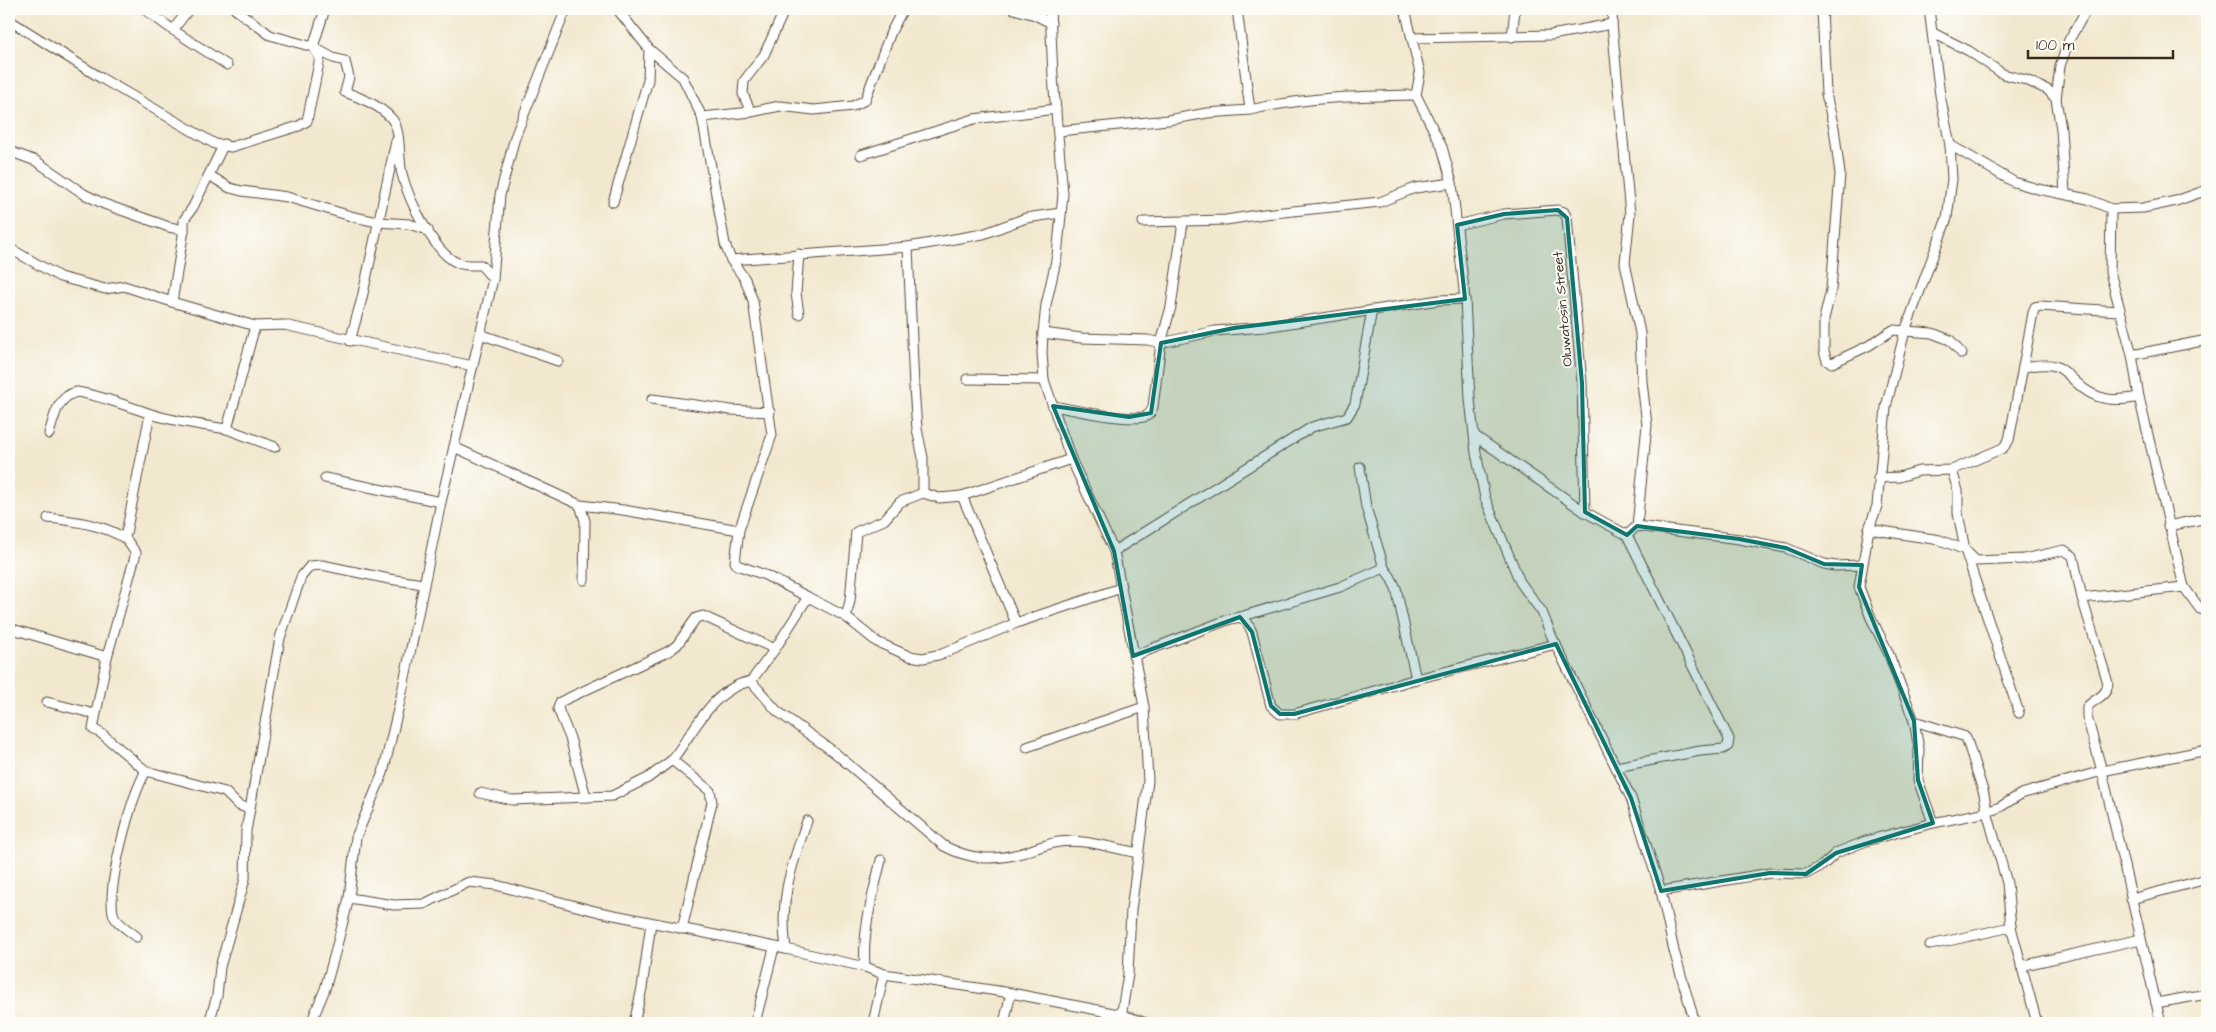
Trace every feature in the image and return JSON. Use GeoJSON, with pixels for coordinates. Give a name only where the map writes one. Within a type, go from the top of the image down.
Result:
{"type":"FeatureCollection","features":[{"type":"Feature","properties":{"kind":"street"},"geometry":{"type":"LineString","coordinates":[[144,9],[227,65]]}},
{"type":"Feature","properties":{"kind":"street"},"geometry":{"type":"LineString","coordinates":[[173,30],[189,9]]}},
{"type":"Feature","properties":{"kind":"street"},"geometry":{"type":"LineString","coordinates":[[235,9],[270,35],[313,46],[333,58],[346,61],[348,78],[345,92],[367,100],[392,118],[397,134],[401,173],[408,192],[428,230],[448,257],[459,264],[481,265],[493,279]]}},
{"type":"Feature","properties":{"kind":"street"},"geometry":{"type":"LineString","coordinates":[[9,20],[101,78],[216,144],[224,144],[224,146],[231,147],[299,126],[307,121],[320,58],[313,46],[325,9]]}},
{"type":"Feature","properties":{"kind":"street"},"geometry":{"type":"LineString","coordinates":[[311,1023],[325,989],[349,898],[356,837],[382,773],[401,697],[440,502],[493,279],[500,195],[515,137],[566,9]]}},
{"type":"Feature","properties":{"kind":"street"},"geometry":{"type":"LineString","coordinates":[[617,9],[649,49],[683,78],[702,117],[725,244],[730,260],[745,278],[753,301],[772,435],[739,530],[735,559],[737,565],[765,575],[846,617],[877,642],[909,656],[923,658],[942,654],[1016,623],[1121,588]]}},
{"type":"Feature","properties":{"kind":"street"},"geometry":{"type":"LineString","coordinates":[[751,112],[744,94],[744,80],[764,55],[785,9]]}},
{"type":"Feature","properties":{"kind":"street"},"geometry":{"type":"LineString","coordinates":[[702,117],[751,112],[780,106],[814,110],[853,106],[865,100],[890,32],[903,9]]}},
{"type":"Feature","properties":{"kind":"street"},"geometry":{"type":"LineString","coordinates":[[1014,9],[1035,15],[1051,23]]}},
{"type":"Feature","properties":{"kind":"street"},"geometry":{"type":"LineString","coordinates":[[1050,9],[1056,109],[1064,194],[1057,256],[1046,305],[1042,353],[1044,380],[1071,459],[1114,551],[1144,707],[1148,781],[1131,910],[1128,974],[1121,1019]]}},
{"type":"Feature","properties":{"kind":"street"},"geometry":{"type":"LineString","coordinates":[[1237,9],[1250,110]]}},
{"type":"Feature","properties":{"kind":"street"},"geometry":{"type":"LineString","coordinates":[[1405,9],[1420,73],[1416,95],[1442,147],[1452,183],[1465,300],[1468,379],[1476,453],[1485,498],[1520,582],[1542,612],[1631,798],[1661,892],[1674,951],[1695,1023]]}},
{"type":"Feature","properties":{"kind":"street"},"geometry":{"type":"LineString","coordinates":[[1512,37],[1515,9]]}},
{"type":"Feature","properties":{"kind":"street"},"geometry":{"type":"LineString","coordinates":[[1613,9],[1612,24],[1630,214],[1625,263],[1640,333],[1642,382],[1647,425],[1637,526],[1627,535]]}},
{"type":"Feature","properties":{"kind":"street"},"geometry":{"type":"LineString","coordinates":[[1822,9],[1825,85],[1840,174],[1831,290],[1824,319],[1824,351],[1827,361],[1832,363],[1868,346],[1893,330],[1932,333],[1950,340],[1962,354]]}},
{"type":"Feature","properties":{"kind":"street"},"geometry":{"type":"LineString","coordinates":[[1929,9],[1940,95],[1950,146],[1952,179],[1947,218],[1905,330],[1886,408],[1878,478],[1877,506],[1869,529],[1859,587],[1870,618],[1888,652],[1914,721],[1919,749],[1918,780],[1933,823]]}},
{"type":"Feature","properties":{"kind":"street"},"geometry":{"type":"LineString","coordinates":[[2066,193],[2061,129],[2056,99],[2060,66],[2069,40],[2087,9]]}},
{"type":"Feature","properties":{"kind":"street"},"geometry":{"type":"LineString","coordinates":[[1412,38],[1551,36],[1612,24]]}},
{"type":"Feature","properties":{"kind":"street"},"geometry":{"type":"LineString","coordinates":[[1933,33],[1969,52],[2003,74],[2026,80],[2048,90],[2056,99]]}},
{"type":"Feature","properties":{"kind":"street"},"geometry":{"type":"LineString","coordinates":[[613,202],[648,80],[649,49]]}},
{"type":"Feature","properties":{"kind":"street"},"geometry":{"type":"LineString","coordinates":[[1059,131],[1168,120],[1206,113],[1250,110],[1284,102],[1321,98],[1416,95]]}},
{"type":"Feature","properties":{"kind":"street"},"geometry":{"type":"LineString","coordinates":[[861,155],[974,119],[1056,109]]}},
{"type":"Feature","properties":{"kind":"street"},"geometry":{"type":"LineString","coordinates":[[350,340],[397,134]]}},
{"type":"Feature","properties":{"kind":"street"},"geometry":{"type":"LineString","coordinates":[[172,302],[184,220],[224,144]]}},
{"type":"Feature","properties":{"kind":"street"},"geometry":{"type":"LineString","coordinates":[[1950,146],[2014,182],[2088,199],[2111,209],[2143,208],[2176,201],[2207,190]]}},
{"type":"Feature","properties":{"kind":"street"},"geometry":{"type":"LineString","coordinates":[[9,151],[36,161],[84,194],[104,204],[169,227],[184,230]]}},
{"type":"Feature","properties":{"kind":"street"},"geometry":{"type":"LineString","coordinates":[[209,175],[230,188],[287,197],[378,222],[409,224],[428,230]]}},
{"type":"Feature","properties":{"kind":"street"},"geometry":{"type":"LineString","coordinates":[[1143,222],[1226,220],[1264,214],[1380,202],[1415,188],[1452,183]]}},
{"type":"Feature","properties":{"kind":"street"},"geometry":{"type":"LineString","coordinates":[[2111,209],[2110,272],[2132,355],[2139,397],[2168,526],[2184,587],[2200,610],[2207,611]]}},
{"type":"Feature","properties":{"kind":"street","name":"Oluwatosin Street"},"geometry":{"type":"LineString","coordinates":[[1457,225],[1504,214],[1558,210],[1564,212],[1567,218],[1582,383],[1585,512]]}},
{"type":"Feature","properties":{"kind":"street"},"geometry":{"type":"LineString","coordinates":[[730,260],[908,247],[982,234],[1026,218],[1061,213]]}},
{"type":"Feature","properties":{"kind":"street"},"geometry":{"type":"LineString","coordinates":[[1053,406],[1129,418],[1144,417],[1151,413],[1161,343],[1171,307],[1183,222]]}},
{"type":"Feature","properties":{"kind":"street"},"geometry":{"type":"LineString","coordinates":[[908,247],[914,387],[917,429],[923,458],[923,493]]}},
{"type":"Feature","properties":{"kind":"street"},"geometry":{"type":"LineString","coordinates":[[9,248],[60,277],[106,289],[124,286],[255,326],[284,325],[473,366]]}},
{"type":"Feature","properties":{"kind":"street"},"geometry":{"type":"LineString","coordinates":[[799,254],[796,293],[799,314]]}},
{"type":"Feature","properties":{"kind":"street"},"geometry":{"type":"LineString","coordinates":[[1043,333],[1081,338],[1148,340],[1161,343],[1215,331],[1264,327],[1440,300],[1465,300]]}},
{"type":"Feature","properties":{"kind":"street"},"geometry":{"type":"LineString","coordinates":[[1878,478],[1899,477],[1919,471],[1952,470],[2003,448],[2009,440],[2032,313],[2036,307],[2119,311]]}},
{"type":"Feature","properties":{"kind":"street"},"geometry":{"type":"LineString","coordinates":[[1114,551],[1312,427],[1347,417],[1355,404],[1372,310]]}},
{"type":"Feature","properties":{"kind":"street"},"geometry":{"type":"LineString","coordinates":[[227,429],[255,326]]}},
{"type":"Feature","properties":{"kind":"street"},"geometry":{"type":"LineString","coordinates":[[480,334],[558,361]]}},
{"type":"Feature","properties":{"kind":"street"},"geometry":{"type":"LineString","coordinates":[[2132,355],[2207,340]]}},
{"type":"Feature","properties":{"kind":"street"},"geometry":{"type":"LineString","coordinates":[[2023,367],[2054,366],[2067,374],[2084,390],[2101,399],[2119,401],[2139,397]]}},
{"type":"Feature","properties":{"kind":"street"},"geometry":{"type":"LineString","coordinates":[[967,379],[1044,380]]}},
{"type":"Feature","properties":{"kind":"street"},"geometry":{"type":"LineString","coordinates":[[49,434],[62,399],[68,393],[77,392],[126,404],[150,414],[176,421],[227,429],[275,447]]}},
{"type":"Feature","properties":{"kind":"street"},"geometry":{"type":"LineString","coordinates":[[652,399],[731,410],[770,412]]}},
{"type":"Feature","properties":{"kind":"street"},"geometry":{"type":"LineString","coordinates":[[125,538],[150,414]]}},
{"type":"Feature","properties":{"kind":"street"},"geometry":{"type":"LineString","coordinates":[[1475,436],[1585,512],[1627,535],[1729,739],[1728,746],[1723,749],[1700,751],[1616,767]]}},
{"type":"Feature","properties":{"kind":"street"},"geometry":{"type":"LineString","coordinates":[[454,447],[580,505],[623,510],[739,530]]}},
{"type":"Feature","properties":{"kind":"street"},"geometry":{"type":"LineString","coordinates":[[846,617],[850,601],[856,532],[884,520],[900,502],[923,493],[939,498],[962,496],[1071,459]]}},
{"type":"Feature","properties":{"kind":"street"},"geometry":{"type":"LineString","coordinates":[[1360,466],[1366,507],[1384,568],[1396,588],[1416,679]]}},
{"type":"Feature","properties":{"kind":"street"},"geometry":{"type":"LineString","coordinates":[[1952,470],[1958,491],[1958,513],[1965,550],[2019,713]]}},
{"type":"Feature","properties":{"kind":"street"},"geometry":{"type":"LineString","coordinates":[[325,478],[440,502]]}},
{"type":"Feature","properties":{"kind":"street"},"geometry":{"type":"LineString","coordinates":[[962,496],[1016,623]]}},
{"type":"Feature","properties":{"kind":"street"},"geometry":{"type":"LineString","coordinates":[[580,505],[585,521],[584,580]]}},
{"type":"Feature","properties":{"kind":"street"},"geometry":{"type":"LineString","coordinates":[[48,518],[87,524],[125,538],[136,554],[107,657],[93,729],[102,734],[146,772],[225,792],[238,805],[250,809]]}},
{"type":"Feature","properties":{"kind":"street"},"geometry":{"type":"LineString","coordinates":[[2168,526],[2207,518]]}},
{"type":"Feature","properties":{"kind":"street"},"geometry":{"type":"LineString","coordinates":[[1637,526],[1739,538],[1777,546],[1835,566],[1862,565]]}},
{"type":"Feature","properties":{"kind":"street"},"geometry":{"type":"LineString","coordinates":[[1869,529],[1940,540],[1965,550],[1976,561],[2024,559],[2064,550],[2073,556],[2082,598],[2108,683],[2107,691],[2103,696],[2093,701],[2087,707],[2086,717],[2102,771],[2130,899],[2161,1023]]}},
{"type":"Feature","properties":{"kind":"street"},"geometry":{"type":"LineString","coordinates":[[213,1023],[211,1016],[217,996],[220,967],[245,879],[246,831],[280,638],[301,577],[310,566],[322,565],[423,584]]}},
{"type":"Feature","properties":{"kind":"street"},"geometry":{"type":"LineString","coordinates":[[1133,656],[1230,619],[1340,587],[1384,568]]}},
{"type":"Feature","properties":{"kind":"street"},"geometry":{"type":"LineString","coordinates":[[2082,598],[2184,587]]}},
{"type":"Feature","properties":{"kind":"street"},"geometry":{"type":"LineString","coordinates":[[480,793],[512,800],[612,796],[648,778],[672,760],[714,700],[740,684],[751,681],[775,649],[808,597]]}},
{"type":"Feature","properties":{"kind":"street"},"geometry":{"type":"LineString","coordinates":[[586,797],[570,738],[558,708],[560,702],[669,651],[676,645],[696,618],[703,616],[775,649]]}},
{"type":"Feature","properties":{"kind":"street"},"geometry":{"type":"LineString","coordinates":[[1240,617],[1247,622],[1252,632],[1271,706],[1280,714],[1294,714],[1416,679],[1556,644]]}},
{"type":"Feature","properties":{"kind":"street"},"geometry":{"type":"LineString","coordinates":[[9,628],[107,657]]}},
{"type":"Feature","properties":{"kind":"street"},"geometry":{"type":"LineString","coordinates":[[751,681],[777,711],[834,752],[944,846],[963,856],[989,859],[1060,842],[1082,842],[1139,853]]}},
{"type":"Feature","properties":{"kind":"street"},"geometry":{"type":"LineString","coordinates":[[47,702],[95,714]]}},
{"type":"Feature","properties":{"kind":"street"},"geometry":{"type":"LineString","coordinates":[[1027,747],[1144,707]]}},
{"type":"Feature","properties":{"kind":"street"},"geometry":{"type":"LineString","coordinates":[[1914,721],[1966,737],[1984,794],[1987,812],[2007,883],[2011,927],[2037,1023]]}},
{"type":"Feature","properties":{"kind":"street"},"geometry":{"type":"LineString","coordinates":[[1661,892],[1770,873],[1806,874],[1823,865],[1836,853],[1866,841],[1933,823],[1987,812],[2000,807],[2021,794],[2102,771],[2207,750]]}},
{"type":"Feature","properties":{"kind":"street"},"geometry":{"type":"LineString","coordinates":[[672,760],[710,790],[712,802],[682,930]]}},
{"type":"Feature","properties":{"kind":"street"},"geometry":{"type":"LineString","coordinates":[[137,937],[116,920],[113,913],[113,889],[127,817],[137,786],[146,772]]}},
{"type":"Feature","properties":{"kind":"street"},"geometry":{"type":"LineString","coordinates":[[786,950],[783,926],[784,895],[807,821]]}},
{"type":"Feature","properties":{"kind":"street"},"geometry":{"type":"LineString","coordinates":[[865,967],[866,924],[881,860]]}},
{"type":"Feature","properties":{"kind":"street"},"geometry":{"type":"LineString","coordinates":[[2130,899],[2207,879]]}},
{"type":"Feature","properties":{"kind":"street"},"geometry":{"type":"LineString","coordinates":[[349,898],[394,905],[424,904],[469,882],[496,885],[590,910],[682,930],[700,931],[865,967],[884,974],[1011,993],[1121,1019],[1146,1023]]}},
{"type":"Feature","properties":{"kind":"street"},"geometry":{"type":"LineString","coordinates":[[634,1023],[642,988],[651,923]]}},
{"type":"Feature","properties":{"kind":"street"},"geometry":{"type":"LineString","coordinates":[[1930,945],[2011,927]]}},
{"type":"Feature","properties":{"kind":"street"},"geometry":{"type":"LineString","coordinates":[[2021,966],[2141,939]]}},
{"type":"Feature","properties":{"kind":"street"},"geometry":{"type":"LineString","coordinates":[[755,1023],[774,948]]}},
{"type":"Feature","properties":{"kind":"street"},"geometry":{"type":"LineString","coordinates":[[873,1023],[884,974]]}},
{"type":"Feature","properties":{"kind":"street"},"geometry":{"type":"LineString","coordinates":[[1004,1023],[1011,993]]}},
{"type":"Feature","properties":{"kind":"street"},"geometry":{"type":"LineString","coordinates":[[2156,1003],[2207,994]]}},
{"type":"Feature","properties":{"kind":"highlighted area"},"geometry":{"type":"Polygon","coordinates":[[[1558,210],[1567,218],[1582,383],[1585,512],[1627,535],[1637,526],[1739,539],[1786,548],[1824,564],[1862,565],[1859,587],[1914,721],[1918,780],[1933,823],[1836,853],[1806,874],[1770,873],[1661,891],[1631,798],[1556,644],[1294,714],[1280,714],[1271,706],[1252,632],[1240,617],[1133,656],[1114,551],[1053,406],[1129,417],[1151,413],[1161,343],[1234,328],[1465,299],[1457,225],[1504,214],[1558,210]]]}}]}
